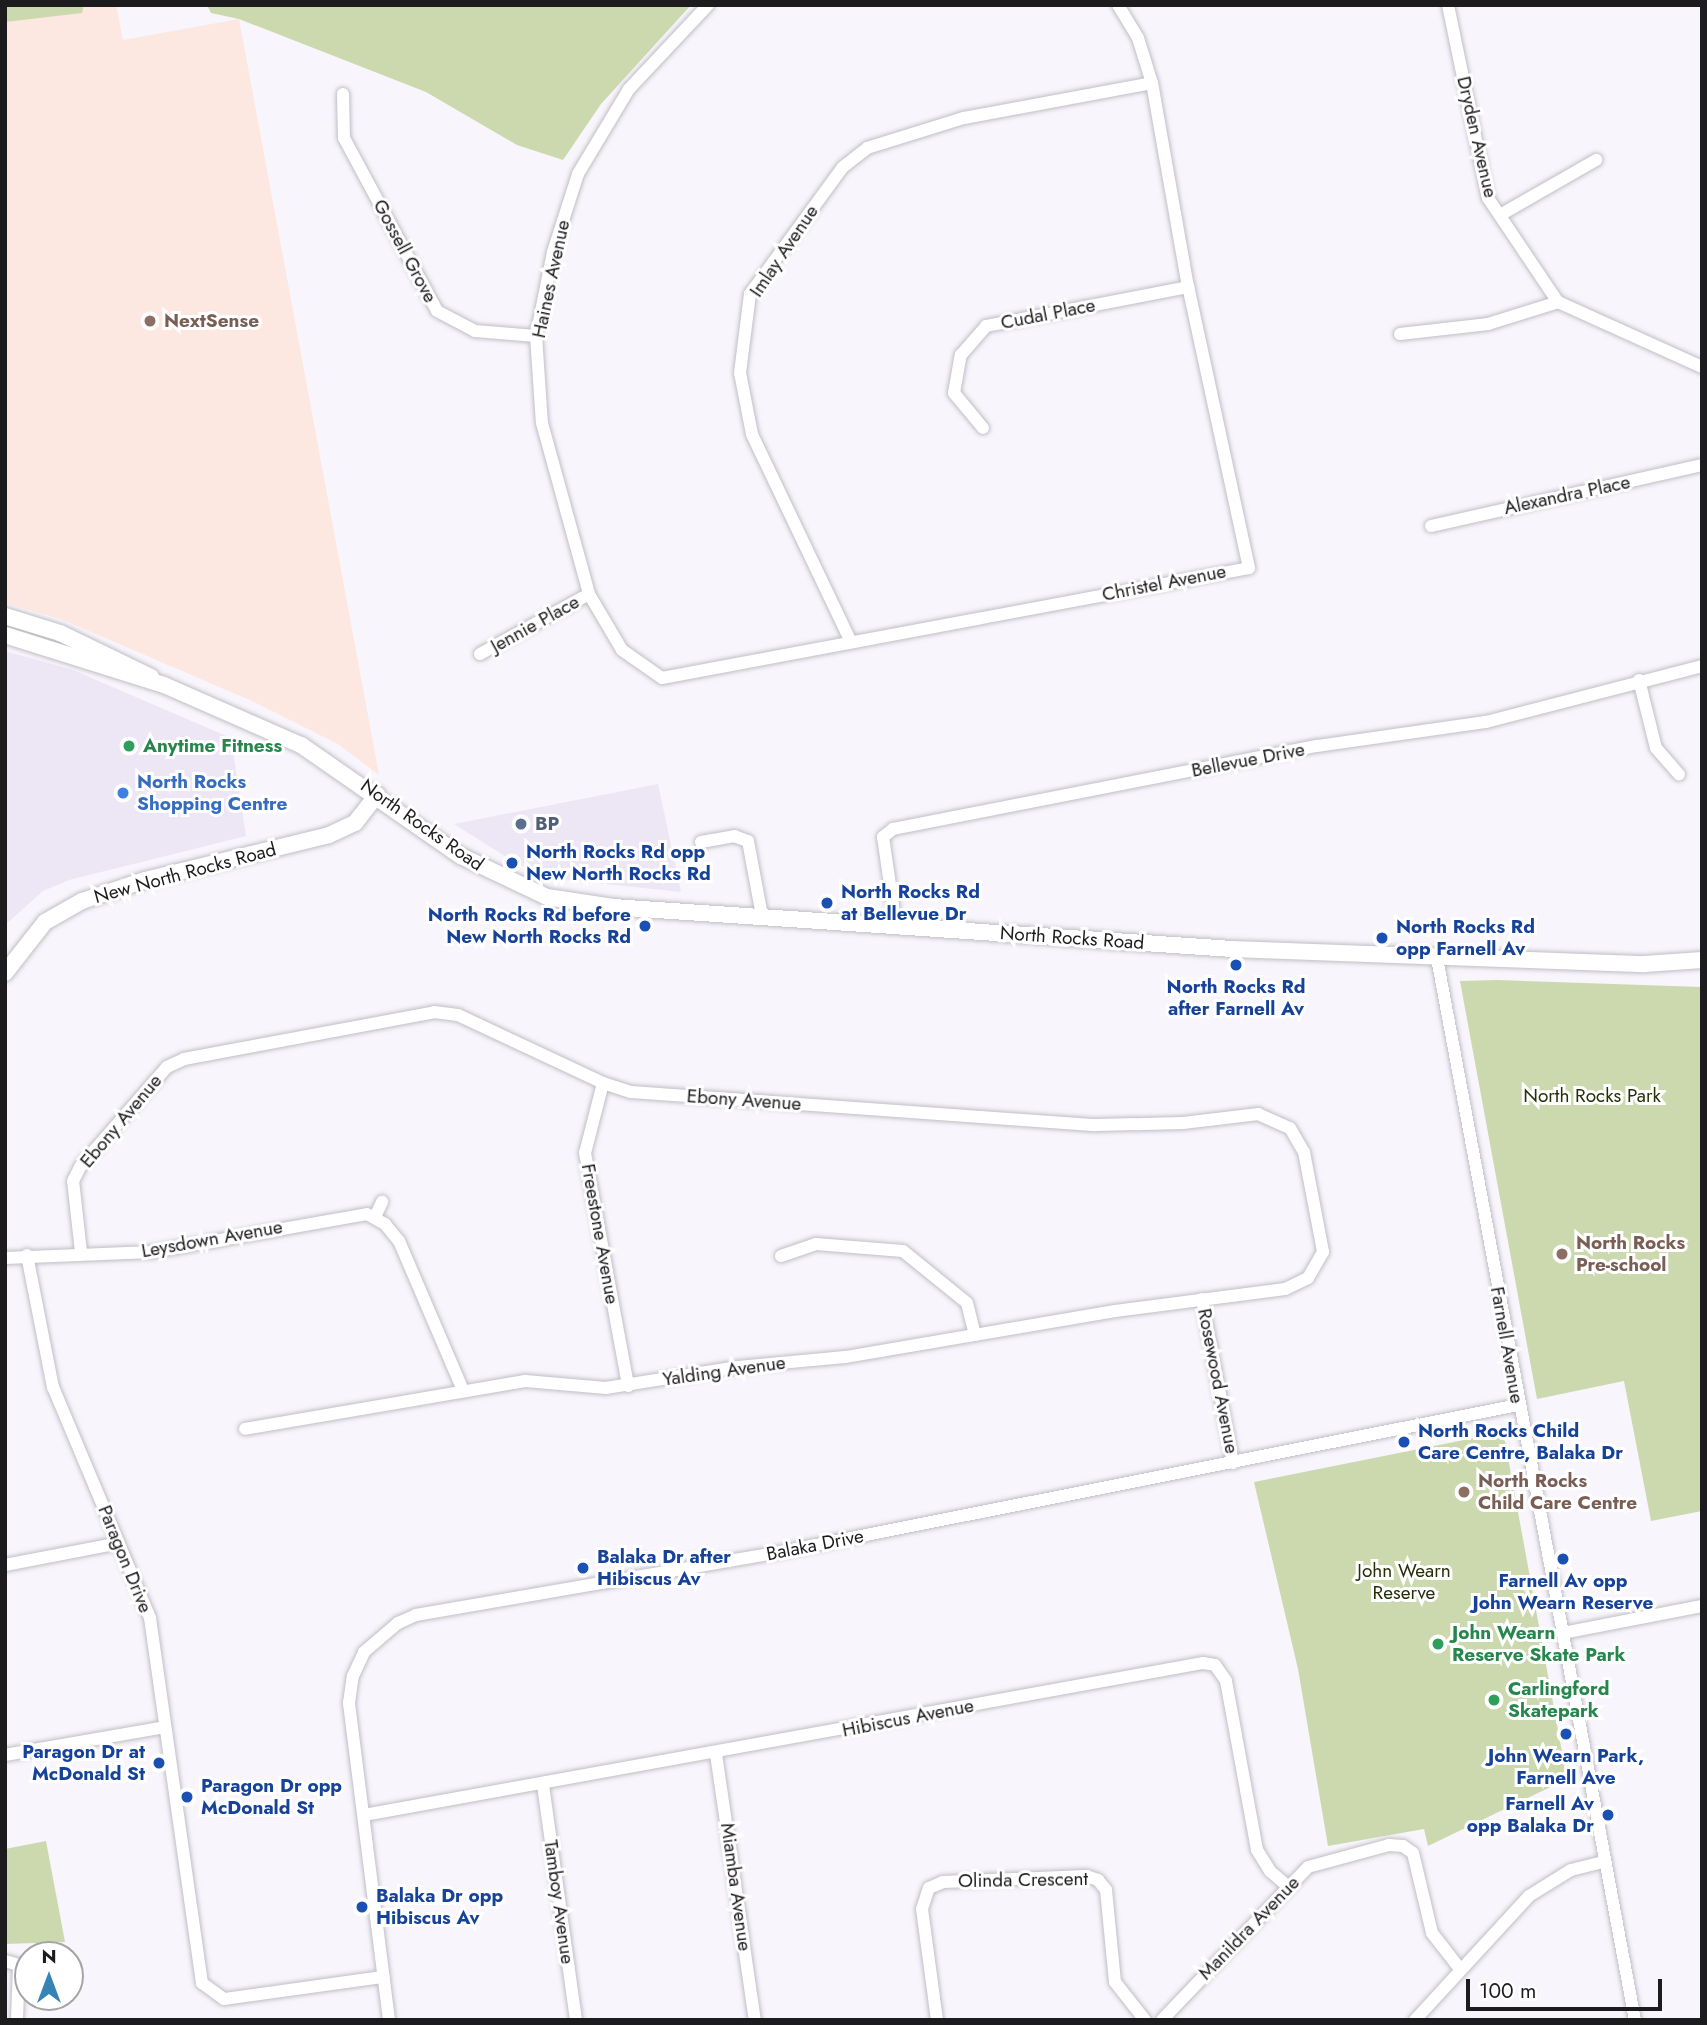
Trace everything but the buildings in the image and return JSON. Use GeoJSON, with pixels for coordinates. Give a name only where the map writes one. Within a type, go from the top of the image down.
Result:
{"type":"FeatureCollection","features":[{"type":"Feature","properties":{"kind":"main road","name":"North Rocks Road"},"geometry":{"type":"LineString","coordinates":[[5,616],[127,662],[164,685]]}},
{"type":"Feature","properties":{"kind":"main road","name":"North Rocks Road"},"geometry":{"type":"LineString","coordinates":[[5,635],[164,685],[301,745],[377,795],[461,856],[547,897],[584,904],[896,926],[1437,958],[1645,964],[1702,960]]}},
{"type":"Feature","properties":{"kind":"main road","name":"New North Rocks Road"},"geometry":{"type":"LineString","coordinates":[[5,972],[45,922],[82,901],[145,880],[329,835],[355,823],[377,795]]}},
{"type":"Feature","properties":{"kind":"street","name":"Haines Avenue"},"geometry":{"type":"LineString","coordinates":[[589,594],[542,423],[536,336],[553,252],[578,174],[629,89],[708,5]]}},
{"type":"Feature","properties":{"kind":"street","name":"Christel Avenue"},"geometry":{"type":"LineString","coordinates":[[589,594],[622,650],[662,678],[1249,568],[1188,287],[1152,83],[1138,38],[1118,5]]}},
{"type":"Feature","properties":{"kind":"street","name":"Dryden Avenue"},"geometry":{"type":"LineString","coordinates":[[1449,5],[1488,198],[1558,302]]}},
{"type":"Feature","properties":{"kind":"street","name":"Imlay Avenue"},"geometry":{"type":"LineString","coordinates":[[851,642],[752,434],[740,373],[750,294],[843,167],[867,148],[964,118],[1152,83]]}},
{"type":"Feature","properties":{"kind":"street","name":"Gossell Grove"},"geometry":{"type":"LineString","coordinates":[[343,94],[344,138],[437,311],[475,331],[536,336]]}},
{"type":"Feature","properties":{"kind":"street"},"geometry":{"type":"LineString","coordinates":[[1500,215],[1596,160]]}},
{"type":"Feature","properties":{"kind":"street","name":"Cudal Place"},"geometry":{"type":"LineString","coordinates":[[983,428],[954,393],[961,355],[986,326],[1188,287]]}},
{"type":"Feature","properties":{"kind":"street"},"geometry":{"type":"LineString","coordinates":[[1400,334],[1488,324],[1558,302],[1702,367]]}},
{"type":"Feature","properties":{"kind":"street","name":"Alexandra Place"},"geometry":{"type":"LineString","coordinates":[[1432,526],[1702,465]]}},
{"type":"Feature","properties":{"kind":"street","name":"Jennie Place"},"geometry":{"type":"LineString","coordinates":[[480,654],[589,594]]}},
{"type":"Feature","properties":{"kind":"street","name":"Bellevue Drive"},"geometry":{"type":"LineString","coordinates":[[896,926],[883,837],[893,829],[1317,746],[1472,724],[1702,666]]}},
{"type":"Feature","properties":{"kind":"street"},"geometry":{"type":"LineString","coordinates":[[1639,680],[1656,748],[1679,774]]}},
{"type":"Feature","properties":{"kind":"street"},"geometry":{"type":"LineString","coordinates":[[701,842],[734,836],[748,841],[762,916]]}},
{"type":"Feature","properties":{"kind":"street","name":"Farnell Avenue"},"geometry":{"type":"LineString","coordinates":[[1437,958],[1518,1405],[1635,2020]]}},
{"type":"Feature","properties":{"kind":"street","name":"Ebony Avenue"},"geometry":{"type":"LineString","coordinates":[[81,1252],[73,1181],[80,1167],[167,1067],[184,1059],[447,1012],[603,1083],[631,1092],[1096,1125],[1183,1123],[1258,1114],[1280,1121],[1296,1135],[1304,1152],[1323,1241],[1320,1261],[1308,1278],[1285,1289],[1202,1298]]}},
{"type":"Feature","properties":{"kind":"street","name":"Freestone Avenue"},"geometry":{"type":"LineString","coordinates":[[603,1083],[585,1153],[628,1385]]}},
{"type":"Feature","properties":{"kind":"street"},"geometry":{"type":"LineString","coordinates":[[382,1202],[375,1217],[399,1241],[463,1390]]}},
{"type":"Feature","properties":{"kind":"street","name":"Leysdown Avenue"},"geometry":{"type":"LineString","coordinates":[[5,1258],[81,1252],[152,1252],[357,1214],[375,1217]]}},
{"type":"Feature","properties":{"kind":"street"},"geometry":{"type":"LineString","coordinates":[[781,1255],[816,1244],[903,1251],[967,1303],[975,1335]]}},
{"type":"Feature","properties":{"kind":"street","name":"Paragon Drive"},"geometry":{"type":"LineString","coordinates":[[27,1255],[53,1387],[150,1618],[202,1983],[224,1999],[383,1977]]}},
{"type":"Feature","properties":{"kind":"street","name":"Yalding Avenue"},"geometry":{"type":"LineString","coordinates":[[245,1429],[463,1390],[538,1380],[606,1388],[975,1335],[1202,1298]]}},
{"type":"Feature","properties":{"kind":"street","name":"Rosewood Avenue"},"geometry":{"type":"LineString","coordinates":[[1202,1298],[1233,1462]]}},
{"type":"Feature","properties":{"kind":"street","name":"Balaka Drive"},"geometry":{"type":"LineString","coordinates":[[389,2020],[350,1720],[353,1676],[374,1639],[416,1615],[791,1550],[1518,1405]]}},
{"type":"Feature","properties":{"kind":"street"},"geometry":{"type":"LineString","coordinates":[[5,1565],[119,1543]]}},
{"type":"Feature","properties":{"kind":"street"},"geometry":{"type":"LineString","coordinates":[[1563,1633],[1702,1606]]}},
{"type":"Feature","properties":{"kind":"street","name":"Hibiscus Avenue"},"geometry":{"type":"LineString","coordinates":[[364,1815],[716,1754],[1189,1665],[1215,1665],[1226,1681],[1256,1850],[1270,1871],[1287,1886]]}},
{"type":"Feature","properties":{"kind":"street"},"geometry":{"type":"LineString","coordinates":[[5,1755],[165,1727]]}},
{"type":"Feature","properties":{"kind":"street","name":"Miamba Avenue"},"geometry":{"type":"LineString","coordinates":[[716,1754],[755,2020]]}},
{"type":"Feature","properties":{"kind":"street","name":"Tamboy Avenue"},"geometry":{"type":"LineString","coordinates":[[543,1785],[576,2020]]}},
{"type":"Feature","properties":{"kind":"street","name":"Manildra Avenue"},"geometry":{"type":"LineString","coordinates":[[1162,2020],[1287,1886],[1317,1863],[1389,1844],[1408,1849],[1418,1867],[1432,1933],[1460,1969]]}},
{"type":"Feature","properties":{"kind":"street"},"geometry":{"type":"LineString","coordinates":[[1415,2020],[1460,1969],[1549,1880],[1604,1861]]}},
{"type":"Feature","properties":{"kind":"street","name":"Olinda Crescent"},"geometry":{"type":"LineString","coordinates":[[937,2020],[922,1909],[929,1888],[943,1882],[1086,1876],[1098,1880],[1106,1890],[1115,1982],[1145,2020]]}},
{"type":"Feature","properties":{"kind":"street"},"geometry":{"type":"LineString","coordinates":[[5,1961],[19,1965],[17,2020]]}},
{"type":"Feature","properties":{"kind":"shaded area","name":"NextSense"},"geometry":{"type":"Polygon","coordinates":[[[5,5],[116,5],[123,40],[239,19],[379,775],[338,744],[252,701],[61,619],[5,603],[5,5]]]}},
{"type":"Feature","properties":{"kind":"shaded area","name":"North Rocks Shopping Centre"},"geometry":{"type":"Polygon","coordinates":[[[5,651],[73,670],[231,738],[246,836],[69,880],[43,891],[5,925],[5,651]]]}},
{"type":"Feature","properties":{"kind":"shaded area"},"geometry":{"type":"Polygon","coordinates":[[[658,784],[681,892],[558,879],[519,865],[454,824],[658,784]]]}},
{"type":"Feature","properties":{"kind":"green space"},"geometry":{"type":"Polygon","coordinates":[[[5,5],[84,5],[82,13],[5,22],[5,5]]]}},
{"type":"Feature","properties":{"kind":"green space"},"geometry":{"type":"Polygon","coordinates":[[[207,5],[691,5],[601,104],[563,160],[517,145],[426,92],[239,19],[211,13],[207,5]]]}},
{"type":"Feature","properties":{"kind":"green space","name":"North Rocks Park"},"geometry":{"type":"Polygon","coordinates":[[[1460,981],[1702,987],[1702,1511],[1651,1521],[1624,1381],[1537,1399],[1460,981]]]}},
{"type":"Feature","properties":{"kind":"green space","name":"John Wearn Reserve"},"geometry":{"type":"Polygon","coordinates":[[[1494,1434],[1505,1441],[1567,1779],[1428,1846],[1424,1829],[1328,1846],[1298,1669],[1254,1482],[1494,1434]]]}},
{"type":"Feature","properties":{"kind":"green space"},"geometry":{"type":"Polygon","coordinates":[[[46,1841],[65,1941],[14,1941],[14,1944],[5,1944],[5,1849],[46,1841]]]}},
{"type":"Feature","properties":{"kind":"place","name":"NextSense"},"geometry":{"type":"Point","coordinates":[150,321]}},
{"type":"Feature","properties":{"kind":"place","name":"Anytime Fitness"},"geometry":{"type":"Point","coordinates":[129,746]}},
{"type":"Feature","properties":{"kind":"place","name":"North Rocks Shopping Centre"},"geometry":{"type":"Point","coordinates":[123,793]}},
{"type":"Feature","properties":{"kind":"place","name":"BP"},"geometry":{"type":"Point","coordinates":[521,824]}},
{"type":"Feature","properties":{"kind":"place","name":"North Rocks Rd opp New North Rocks Rd"},"geometry":{"type":"Point","coordinates":[512,863]}},
{"type":"Feature","properties":{"kind":"place","name":"North Rocks Rd at Bellevue Dr"},"geometry":{"type":"Point","coordinates":[827,903]}},
{"type":"Feature","properties":{"kind":"place","name":"North Rocks Rd before New North Rocks Rd"},"geometry":{"type":"Point","coordinates":[645,926]}},
{"type":"Feature","properties":{"kind":"place","name":"North Rocks Rd opp Farnell Av"},"geometry":{"type":"Point","coordinates":[1382,938]}},
{"type":"Feature","properties":{"kind":"place","name":"North Rocks Rd after Farnell Av"},"geometry":{"type":"Point","coordinates":[1236,965]}},
{"type":"Feature","properties":{"kind":"place","name":"North Rocks Pre-school"},"geometry":{"type":"Point","coordinates":[1562,1254]}},
{"type":"Feature","properties":{"kind":"place","name":"North Rocks Child Care Centre, Balaka Dr"},"geometry":{"type":"Point","coordinates":[1404,1442]}},
{"type":"Feature","properties":{"kind":"place","name":"North Rocks Child Care Centre"},"geometry":{"type":"Point","coordinates":[1464,1492]}},
{"type":"Feature","properties":{"kind":"place","name":"Farnell Av opp John Wearn Reserve"},"geometry":{"type":"Point","coordinates":[1563,1559]}},
{"type":"Feature","properties":{"kind":"place","name":"Balaka Dr after Hibiscus Av"},"geometry":{"type":"Point","coordinates":[583,1568]}},
{"type":"Feature","properties":{"kind":"place","name":"John Wearn Reserve Skate Park"},"geometry":{"type":"Point","coordinates":[1438,1644]}},
{"type":"Feature","properties":{"kind":"place","name":"Carlingford Skatepark"},"geometry":{"type":"Point","coordinates":[1494,1700]}},
{"type":"Feature","properties":{"kind":"place","name":"John Wearn Park, Farnell Ave"},"geometry":{"type":"Point","coordinates":[1566,1734]}},
{"type":"Feature","properties":{"kind":"place","name":"Paragon Dr at McDonald St"},"geometry":{"type":"Point","coordinates":[159,1763]}},
{"type":"Feature","properties":{"kind":"place","name":"Paragon Dr opp McDonald St"},"geometry":{"type":"Point","coordinates":[187,1797]}},
{"type":"Feature","properties":{"kind":"place","name":"Farnell Av opp Balaka Dr"},"geometry":{"type":"Point","coordinates":[1608,1815]}},
{"type":"Feature","properties":{"kind":"place","name":"Balaka Dr opp Hibiscus Av"},"geometry":{"type":"Point","coordinates":[362,1907]}}]}
